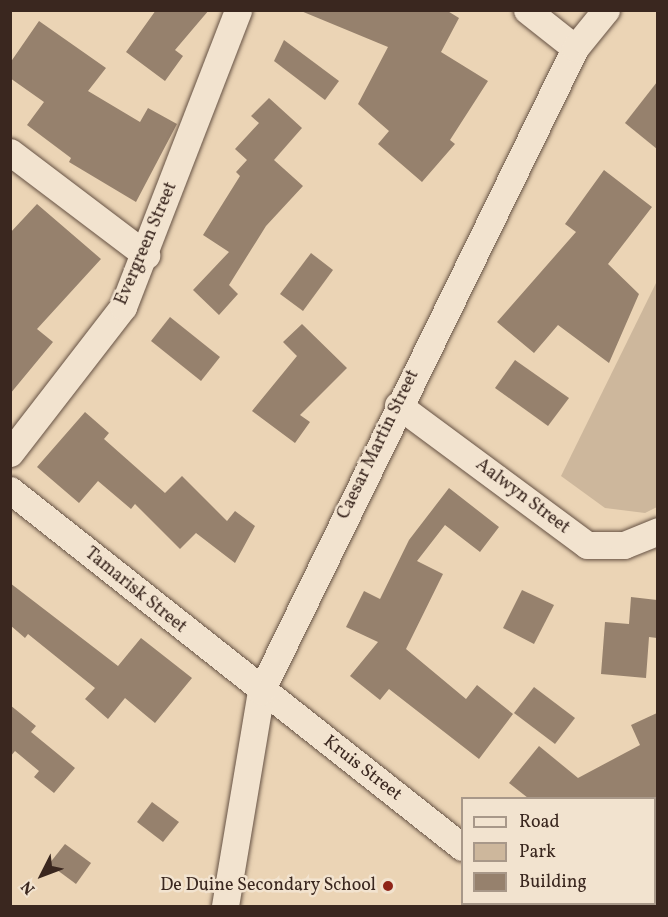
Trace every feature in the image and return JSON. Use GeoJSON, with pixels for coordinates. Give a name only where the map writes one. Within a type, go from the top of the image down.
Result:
{"type":"FeatureCollection","features":[{"type":"Feature","properties":{"kind":"street","name":"Evergreen Street"},"geometry":{"type":"LineString","coordinates":[[10,453],[123,307],[146,255],[238,10]]}},
{"type":"Feature","properties":{"kind":"street"},"geometry":{"type":"LineString","coordinates":[[527,10],[575,48]]}},
{"type":"Feature","properties":{"kind":"street","name":"Caesar Martin Street"},"geometry":{"type":"LineString","coordinates":[[225,906],[261,691],[398,405],[575,48],[606,10]]}},
{"type":"Feature","properties":{"kind":"street"},"geometry":{"type":"LineString","coordinates":[[10,152],[146,255]]}},
{"type":"Feature","properties":{"kind":"street","name":"Aalwyn Street"},"geometry":{"type":"LineString","coordinates":[[398,405],[587,545],[624,545],[657,531]]}},
{"type":"Feature","properties":{"kind":"street","name":"Tamarisk Street"},"geometry":{"type":"LineString","coordinates":[[10,490],[261,691]]}},
{"type":"Feature","properties":{"kind":"street","name":"Kruis Street"},"geometry":{"type":"LineString","coordinates":[[261,691],[461,846]]}},
{"type":"Feature","properties":{"kind":"green space"},"geometry":{"type":"Polygon","coordinates":[[[657,281],[657,507],[645,513],[605,508],[561,476],[657,281]]]}},
{"type":"Feature","properties":{"kind":"building"},"geometry":{"type":"Polygon","coordinates":[[[156,10],[209,10],[175,50],[183,56],[165,81],[126,52],[156,10]]]}},
{"type":"Feature","properties":{"kind":"building"},"geometry":{"type":"Polygon","coordinates":[[[446,10],[459,18],[441,52],[488,81],[450,140],[455,144],[422,182],[378,144],[389,131],[358,104],[388,47],[301,11],[446,10]]]}},
{"type":"Feature","properties":{"kind":"building"},"geometry":{"type":"Polygon","coordinates":[[[39,21],[106,68],[88,91],[140,122],[148,108],[177,124],[136,202],[69,162],[71,158],[27,125],[44,102],[10,78],[10,63],[39,21]]]}},
{"type":"Feature","properties":{"kind":"building"},"geometry":{"type":"Polygon","coordinates":[[[284,40],[339,81],[325,100],[274,61],[284,40]]]}},
{"type":"Feature","properties":{"kind":"building"},"geometry":{"type":"Polygon","coordinates":[[[657,82],[657,149],[625,123],[657,82]]]}},
{"type":"Feature","properties":{"kind":"building"},"geometry":{"type":"Polygon","coordinates":[[[269,98],[302,128],[274,160],[303,186],[266,226],[229,285],[238,294],[219,315],[193,290],[229,252],[203,235],[240,176],[236,172],[247,160],[235,149],[259,123],[251,116],[269,98]]]}},
{"type":"Feature","properties":{"kind":"building"},"geometry":{"type":"Polygon","coordinates":[[[604,170],[652,207],[608,264],[639,294],[609,363],[558,325],[534,353],[497,322],[576,232],[565,224],[604,170]]]}},
{"type":"Feature","properties":{"kind":"building"},"geometry":{"type":"Polygon","coordinates":[[[37,204],[101,259],[37,329],[53,342],[10,394],[10,233],[37,204]]]}},
{"type":"Feature","properties":{"kind":"building"},"geometry":{"type":"Polygon","coordinates":[[[311,253],[333,270],[303,311],[280,294],[311,253]]]}},
{"type":"Feature","properties":{"kind":"building"},"geometry":{"type":"Polygon","coordinates":[[[170,317],[220,357],[201,381],[151,341],[170,317]]]}},
{"type":"Feature","properties":{"kind":"building"},"geometry":{"type":"Polygon","coordinates":[[[302,324],[347,368],[300,415],[310,422],[295,443],[252,411],[297,356],[283,342],[302,324]]]}},
{"type":"Feature","properties":{"kind":"building"},"geometry":{"type":"Polygon","coordinates":[[[515,360],[569,398],[548,426],[495,388],[515,360]]]}},
{"type":"Feature","properties":{"kind":"building"},"geometry":{"type":"Polygon","coordinates":[[[85,412],[109,433],[104,439],[165,493],[182,476],[227,521],[235,511],[255,526],[235,563],[196,533],[180,549],[135,504],[131,509],[98,481],[79,503],[37,467],[85,412]]]}},
{"type":"Feature","properties":{"kind":"building"},"geometry":{"type":"Polygon","coordinates":[[[449,488],[499,527],[480,552],[445,525],[417,561],[443,574],[406,649],[466,699],[477,685],[513,714],[479,759],[389,689],[380,700],[350,676],[378,642],[346,627],[364,591],[380,599],[409,540],[449,488]]]}},
{"type":"Feature","properties":{"kind":"building"},"geometry":{"type":"Polygon","coordinates":[[[10,583],[118,666],[141,638],[192,678],[155,723],[125,698],[108,719],[85,699],[95,688],[28,634],[25,638],[10,625],[10,583]]]}},
{"type":"Feature","properties":{"kind":"building"},"geometry":{"type":"Polygon","coordinates":[[[522,590],[554,605],[534,644],[503,628],[522,590]]]}},
{"type":"Feature","properties":{"kind":"building"},"geometry":{"type":"Polygon","coordinates":[[[631,597],[657,600],[657,638],[649,637],[646,678],[601,674],[605,622],[629,624],[631,597]]]}},
{"type":"Feature","properties":{"kind":"building"},"geometry":{"type":"Polygon","coordinates":[[[534,687],[575,718],[555,744],[514,713],[534,687]]]}},
{"type":"Feature","properties":{"kind":"building"},"geometry":{"type":"Polygon","coordinates":[[[10,705],[36,726],[31,732],[75,768],[54,793],[34,777],[39,771],[15,751],[10,757],[10,705]]]}},
{"type":"Feature","properties":{"kind":"building"},"geometry":{"type":"Polygon","coordinates":[[[657,713],[657,798],[527,797],[509,783],[539,746],[578,778],[640,745],[631,725],[657,713]]]}},
{"type":"Feature","properties":{"kind":"building"},"geometry":{"type":"Polygon","coordinates":[[[152,802],[179,822],[163,842],[137,822],[152,802]]]}},
{"type":"Feature","properties":{"kind":"building"},"geometry":{"type":"Polygon","coordinates":[[[65,844],[91,863],[76,884],[49,864],[65,844]]]}},
{"type":"Feature","properties":{"kind":"place","name":"De Duine Secondary School"},"geometry":{"type":"Point","coordinates":[388,886]}}]}
